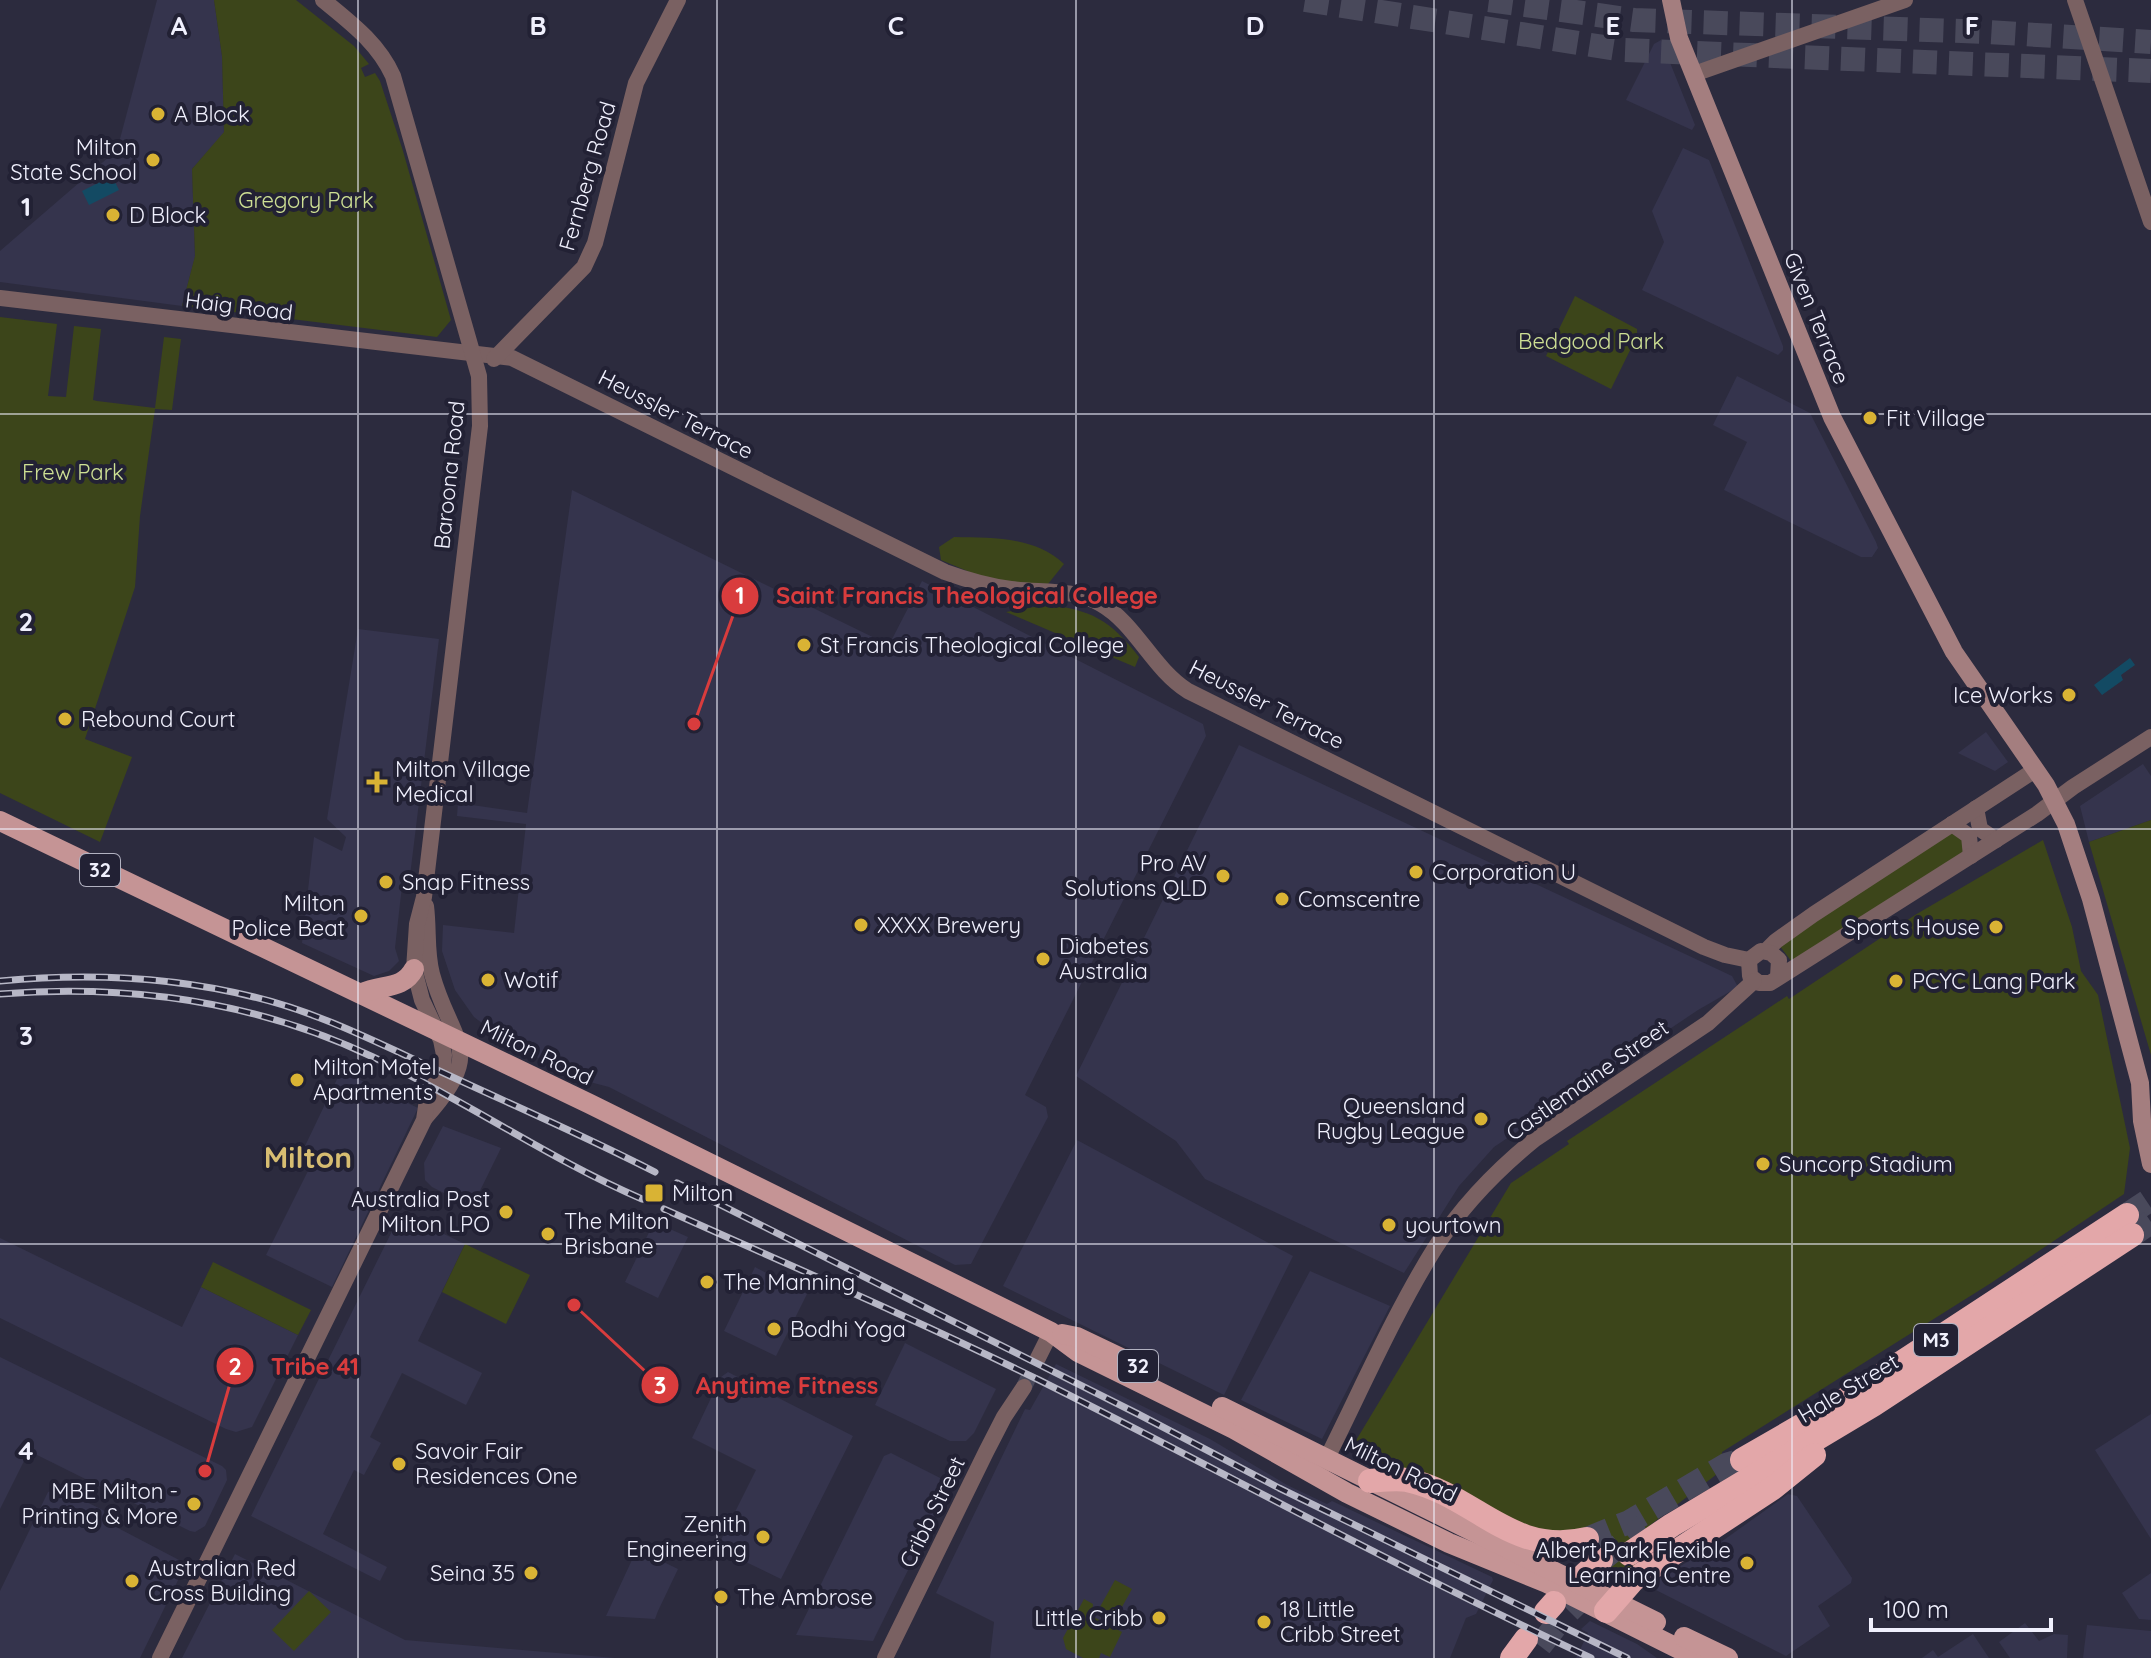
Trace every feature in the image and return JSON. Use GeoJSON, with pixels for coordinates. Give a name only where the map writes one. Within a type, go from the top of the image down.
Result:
{"type":"FeatureCollection","features":[{"type":"Feature","properties":{"kind":"highway","name":"Hale Street"},"geometry":{"type":"LineString","coordinates":[[1629,1554],[1873,1405],[2129,1225],[1742,1460]]}},
{"type":"Feature","properties":{"kind":"highway"},"geometry":{"type":"LineString","coordinates":[[1602,1587],[1641,1574],[1783,1483],[1794,1469],[1855,1425],[1873,1405]]}},
{"type":"Feature","properties":{"kind":"highway"},"geometry":{"type":"LineString","coordinates":[[1370,1481],[1403,1479],[1425,1485],[1456,1499],[1512,1533],[1538,1541],[1568,1543],[1587,1539]]}},
{"type":"Feature","properties":{"kind":"main road","name":"Given Terrace"},"geometry":{"type":"LineString","coordinates":[[1671,0],[1676,28],[1832,417],[1954,652],[2055,800],[2066,824],[2091,899],[2140,1083]]}},
{"type":"Feature","properties":{"kind":"main road","name":"Milton Road"},"geometry":{"type":"LineString","coordinates":[[0,821],[362,993],[1051,1332],[1090,1343],[1322,1468],[1449,1543],[1556,1600],[1602,1587],[1728,1658]]}},
{"type":"Feature","properties":{"kind":"main road"},"geometry":{"type":"LineString","coordinates":[[362,993],[376,987],[399,985],[410,978],[414,969]]}},
{"type":"Feature","properties":{"kind":"main road"},"geometry":{"type":"LineString","coordinates":[[2140,1083],[2151,1104]]}},
{"type":"Feature","properties":{"kind":"main road"},"geometry":{"type":"LineString","coordinates":[[2140,1083],[2142,1121],[2151,1164]]}},
{"type":"Feature","properties":{"kind":"main road","name":"Milton Road"},"geometry":{"type":"LineString","coordinates":[[1322,1468],[1370,1481],[1556,1600]]}},
{"type":"Feature","properties":{"kind":"main road","name":"Milton Road"},"geometry":{"type":"LineString","coordinates":[[1602,1587],[1697,1658]]}},
{"type":"Feature","properties":{"kind":"street","name":"Baroona Road"},"geometry":{"type":"LineString","coordinates":[[323,0],[366,36],[383,56],[393,76],[479,379],[480,426],[424,897],[417,924],[414,969],[422,1000],[444,1048],[444,1061],[427,1100],[424,1120]]}},
{"type":"Feature","properties":{"kind":"street","name":"Fernberg Road"},"geometry":{"type":"LineString","coordinates":[[479,379],[484,369],[584,267],[595,243],[636,83],[678,0]]}},
{"type":"Feature","properties":{"kind":"street"},"geometry":{"type":"LineString","coordinates":[[1694,74],[1905,0]]}},
{"type":"Feature","properties":{"kind":"street"},"geometry":{"type":"LineString","coordinates":[[2075,0],[2151,222]]}},
{"type":"Feature","properties":{"kind":"street","name":"Haig Road"},"geometry":{"type":"LineString","coordinates":[[0,298],[474,354]]}},
{"type":"Feature","properties":{"kind":"street","name":"Heussler Terrace"},"geometry":{"type":"LineString","coordinates":[[474,354],[520,361],[945,572],[979,584],[1012,590],[1065,593],[1093,600],[1111,610],[1168,677],[1188,691],[1704,947],[1749,960]]}},
{"type":"Feature","properties":{"kind":"street"},"geometry":{"type":"LineString","coordinates":[[2035,770],[1814,914],[1766,951],[1756,953],[1749,960],[1748,971],[1754,981],[1764,984],[1775,980],[2151,737]]}},
{"type":"Feature","properties":{"kind":"street"},"geometry":{"type":"LineString","coordinates":[[1976,808],[1980,829],[1996,840]]}},
{"type":"Feature","properties":{"kind":"street"},"geometry":{"type":"LineString","coordinates":[[1952,824],[1969,836],[1971,856]]}},
{"type":"Feature","properties":{"kind":"street","name":"Baroona Road"},"geometry":{"type":"LineString","coordinates":[[424,897],[429,926],[428,956],[433,977],[460,1041]]}},
{"type":"Feature","properties":{"kind":"street"},"geometry":{"type":"LineString","coordinates":[[1766,951],[1779,960],[1778,976]]}},
{"type":"Feature","properties":{"kind":"street","name":"Castlemaine Street"},"geometry":{"type":"LineString","coordinates":[[1322,1468],[1436,1246],[1470,1203],[1535,1139],[1708,1023],[1754,981]]}},
{"type":"Feature","properties":{"kind":"street"},"geometry":{"type":"LineString","coordinates":[[160,1658],[424,1120],[457,1073],[460,1041]]}},
{"type":"Feature","properties":{"kind":"street"},"geometry":{"type":"LineString","coordinates":[[1038,1358],[1051,1332]]}},
{"type":"Feature","properties":{"kind":"street","name":"Cribb Street"},"geometry":{"type":"LineString","coordinates":[[885,1658],[986,1452],[1024,1387]]}},
{"type":"Feature","properties":{"kind":"shaded area","name":"Milton State School"},"geometry":{"type":"Polygon","coordinates":[[[157,0],[214,0],[222,56],[224,133],[192,169],[195,257],[182,306],[0,282],[0,251],[117,150],[157,0]]]}},
{"type":"Feature","properties":{"kind":"shaded area"},"geometry":{"type":"Polygon","coordinates":[[[1661,40],[1695,125],[1692,130],[1626,100],[1654,44],[1661,40]]]}},
{"type":"Feature","properties":{"kind":"shaded area"},"geometry":{"type":"Polygon","coordinates":[[[1683,148],[1709,160],[1783,346],[1778,355],[1642,290],[1664,242],[1652,211],[1683,148]]]}},
{"type":"Feature","properties":{"kind":"shaded area"},"geometry":{"type":"Polygon","coordinates":[[[1737,376],[1810,413],[1876,542],[1878,548],[1872,557],[1861,557],[1724,490],[1747,442],[1713,425],[1737,376]]]}},
{"type":"Feature","properties":{"kind":"shaded area"},"geometry":{"type":"Polygon","coordinates":[[[572,490],[889,645],[922,581],[1203,724],[1206,736],[1025,1095],[1046,1107],[1048,1117],[971,1264],[955,1265],[609,1087],[586,1081],[508,1043],[474,1017],[455,990],[442,951],[443,925],[514,933],[526,824],[457,816],[458,803],[527,813],[572,490]]]}},
{"type":"Feature","properties":{"kind":"shaded area"},"geometry":{"type":"Polygon","coordinates":[[[358,629],[439,639],[409,884],[402,886],[395,948],[399,961],[389,971],[374,976],[302,943],[314,837],[342,851],[346,837],[327,819],[358,629]]]}},
{"type":"Feature","properties":{"kind":"shaded area"},"geometry":{"type":"Polygon","coordinates":[[[1986,732],[2008,762],[1995,771],[1958,753],[1986,732]]]}},
{"type":"Feature","properties":{"kind":"shaded area"},"geometry":{"type":"Polygon","coordinates":[[[1239,745],[1732,976],[1738,987],[1698,1010],[1494,1147],[1459,1186],[1404,1273],[1205,1179],[1176,1141],[1076,1076],[1239,745]]]}},
{"type":"Feature","properties":{"kind":"shaded area"},"geometry":{"type":"Polygon","coordinates":[[[2143,764],[2151,776],[2151,820],[2089,842],[2080,806],[2143,764]]]}},
{"type":"Feature","properties":{"kind":"shaded area"},"geometry":{"type":"Polygon","coordinates":[[[340,1073],[418,1108],[332,1287],[266,1255],[317,1153],[305,1146],[340,1073]]]}},
{"type":"Feature","properties":{"kind":"shaded area"},"geometry":{"type":"Polygon","coordinates":[[[443,1126],[501,1148],[472,1207],[432,1187],[425,1180],[424,1163],[443,1126]]]}},
{"type":"Feature","properties":{"kind":"shaded area"},"geometry":{"type":"Polygon","coordinates":[[[1077,1140],[1293,1256],[1224,1395],[1003,1286],[1077,1140]]]}},
{"type":"Feature","properties":{"kind":"shaded area"},"geometry":{"type":"Polygon","coordinates":[[[402,1217],[465,1244],[418,1341],[482,1373],[466,1405],[402,1373],[370,1437],[381,1443],[364,1475],[354,1470],[323,1534],[387,1567],[380,1581],[251,1516],[397,1221],[402,1217]]]}},
{"type":"Feature","properties":{"kind":"shaded area"},"geometry":{"type":"Polygon","coordinates":[[[654,1222],[688,1237],[658,1298],[625,1282],[654,1222]]]}},
{"type":"Feature","properties":{"kind":"shaded area"},"geometry":{"type":"Polygon","coordinates":[[[0,1238],[182,1327],[201,1287],[298,1335],[252,1427],[236,1432],[226,1429],[0,1318],[0,1238]]]}},
{"type":"Feature","properties":{"kind":"shaded area"},"geometry":{"type":"Polygon","coordinates":[[[755,1267],[807,1294],[776,1356],[724,1331],[755,1267]]]}},
{"type":"Feature","properties":{"kind":"shaded area"},"geometry":{"type":"Polygon","coordinates":[[[1310,1271],[1390,1306],[1322,1439],[1241,1400],[1310,1271]]]}},
{"type":"Feature","properties":{"kind":"shaded area"},"geometry":{"type":"Polygon","coordinates":[[[905,1343],[996,1389],[974,1433],[966,1441],[950,1441],[875,1405],[905,1343]]]}},
{"type":"Feature","properties":{"kind":"shaded area"},"geometry":{"type":"Polygon","coordinates":[[[0,1357],[222,1466],[226,1470],[227,1480],[205,1526],[195,1532],[190,1531],[29,1451],[0,1509],[0,1357]]]}},
{"type":"Feature","properties":{"kind":"shaded area"},"geometry":{"type":"Polygon","coordinates":[[[1056,1364],[1210,1439],[1287,1485],[1327,1504],[1332,1501],[1492,1577],[1476,1614],[1466,1618],[1450,1658],[990,1658],[994,1622],[936,1593],[1025,1409],[1030,1410],[1056,1364]]]}},
{"type":"Feature","properties":{"kind":"shaded area"},"geometry":{"type":"Polygon","coordinates":[[[728,1372],[853,1436],[781,1579],[717,1548],[756,1470],[692,1438],[721,1377],[728,1372]]]}},
{"type":"Feature","properties":{"kind":"shaded area"},"geometry":{"type":"Polygon","coordinates":[[[2151,1414],[2151,1539],[2095,1450],[2151,1414]]]}},
{"type":"Feature","properties":{"kind":"shaded area"},"geometry":{"type":"Polygon","coordinates":[[[891,1453],[946,1481],[949,1487],[873,1641],[796,1635],[884,1456],[891,1453]]]}},
{"type":"Feature","properties":{"kind":"shaded area"},"geometry":{"type":"Polygon","coordinates":[[[58,1488],[121,1519],[118,1528],[181,1561],[182,1572],[140,1658],[0,1658],[0,1591],[48,1492],[58,1488]]]}},
{"type":"Feature","properties":{"kind":"shaded area","name":"Albert Park Flexible Learning Centre"},"geometry":{"type":"Polygon","coordinates":[[[1788,1494],[1797,1496],[1852,1578],[1851,1583],[1818,1606],[1830,1626],[1786,1656],[1650,1587],[1650,1584],[1721,1542],[1788,1494]]]}},
{"type":"Feature","properties":{"kind":"shaded area"},"geometry":{"type":"Polygon","coordinates":[[[637,1549],[678,1569],[655,1619],[606,1616],[637,1549]]]}},
{"type":"Feature","properties":{"kind":"shaded area"},"geometry":{"type":"Polygon","coordinates":[[[235,1554],[405,1640],[615,1658],[182,1658],[235,1554]]]}},
{"type":"Feature","properties":{"kind":"shaded area"},"geometry":{"type":"Polygon","coordinates":[[[2151,1573],[2151,1620],[2139,1619],[2122,1593],[2151,1573]]]}},
{"type":"Feature","properties":{"kind":"shaded area"},"geometry":{"type":"Polygon","coordinates":[[[1590,1621],[1637,1644],[1657,1658],[1576,1658],[1588,1633],[1581,1629],[1590,1621]]]}},
{"type":"Feature","properties":{"kind":"shaded area"},"geometry":{"type":"Polygon","coordinates":[[[2025,1623],[2039,1641],[2054,1634],[2068,1635],[2067,1658],[2010,1658],[1999,1642],[2025,1623]]]}},
{"type":"Feature","properties":{"kind":"shaded area"},"geometry":{"type":"Polygon","coordinates":[[[2087,1625],[2151,1631],[2151,1658],[2083,1658],[2087,1625]]]}},
{"type":"Feature","properties":{"kind":"shaded area"},"geometry":{"type":"Polygon","coordinates":[[[1973,1634],[1989,1658],[1922,1658],[1933,1650],[1938,1657],[1973,1634]]]}},
{"type":"Feature","properties":{"kind":"green space","name":"Gregory Park"},"geometry":{"type":"Polygon","coordinates":[[[214,0],[296,0],[354,46],[369,64],[361,68],[365,77],[375,73],[403,151],[451,320],[437,337],[291,319],[293,306],[285,305],[283,318],[182,306],[195,256],[192,169],[224,132],[222,56],[214,0]]]}},
{"type":"Feature","properties":{"kind":"green space","name":"Bedgood Park"},"geometry":{"type":"Polygon","coordinates":[[[1575,296],[1637,329],[1637,336],[1611,389],[1546,356],[1575,296]]]}},
{"type":"Feature","properties":{"kind":"green space","name":"Frew Park"},"geometry":{"type":"Polygon","coordinates":[[[0,317],[57,324],[48,396],[66,397],[74,326],[101,329],[93,400],[97,401],[155,408],[164,337],[181,339],[172,410],[155,409],[140,516],[135,587],[85,739],[132,757],[100,842],[0,793],[0,317]]]}},
{"type":"Feature","properties":{"kind":"green space"},"geometry":{"type":"Polygon","coordinates":[[[954,537],[1026,543],[1064,564],[1048,584],[991,581],[941,560],[939,547],[954,537]]]}},
{"type":"Feature","properties":{"kind":"green space"},"geometry":{"type":"Polygon","coordinates":[[[1045,605],[1087,613],[1109,625],[1139,657],[1135,667],[1006,612],[1045,605]]]}},
{"type":"Feature","properties":{"kind":"green space"},"geometry":{"type":"Polygon","coordinates":[[[2151,820],[2151,1055],[2089,842],[2151,820]]]}},
{"type":"Feature","properties":{"kind":"green space"},"geometry":{"type":"Polygon","coordinates":[[[1951,833],[1963,836],[1967,852],[1792,962],[1779,945],[1951,833]]]}},
{"type":"Feature","properties":{"kind":"green space"},"geometry":{"type":"Polygon","coordinates":[[[2043,840],[2072,927],[2081,971],[2098,995],[2130,1148],[2124,1194],[1991,1283],[1722,1452],[1721,1471],[1645,1529],[1748,1470],[1622,1547],[1638,1567],[1617,1585],[1582,1532],[1533,1535],[1422,1479],[1357,1451],[1355,1442],[1511,1183],[1569,1144],[1567,1141],[1787,996],[1789,999],[1915,915],[2043,840]]]}},
{"type":"Feature","properties":{"kind":"green space"},"geometry":{"type":"Polygon","coordinates":[[[465,1244],[530,1275],[506,1324],[442,1292],[465,1244]]]}},
{"type":"Feature","properties":{"kind":"green space"},"geometry":{"type":"Polygon","coordinates":[[[213,1262],[311,1310],[298,1335],[201,1287],[213,1262]]]}},
{"type":"Feature","properties":{"kind":"green space"},"geometry":{"type":"Polygon","coordinates":[[[1115,1580],[1132,1589],[1113,1623],[1096,1614],[1115,1580]]]}},
{"type":"Feature","properties":{"kind":"green space"},"geometry":{"type":"Polygon","coordinates":[[[309,1591],[331,1612],[294,1651],[272,1630],[309,1591]]]}},
{"type":"Feature","properties":{"kind":"green space"},"geometry":{"type":"Polygon","coordinates":[[[1084,1599],[1093,1604],[1092,1616],[1122,1632],[1110,1657],[1101,1653],[1099,1658],[1083,1658],[1066,1649],[1063,1638],[1084,1599]]]}},
{"type":"Feature","properties":{"kind":"water"},"geometry":{"type":"Polygon","coordinates":[[[112,176],[119,190],[89,205],[82,191],[112,176]]]}},
{"type":"Feature","properties":{"kind":"water"},"geometry":{"type":"Polygon","coordinates":[[[2130,658],[2135,665],[2121,675],[2123,680],[2102,695],[2094,685],[2130,658]]]}},
{"type":"Feature","properties":{"kind":"tunnel"},"geometry":{"type":"LineString","coordinates":[[1305,0],[1623,50],[2151,71]]}},
{"type":"Feature","properties":{"kind":"tunnel"},"geometry":{"type":"LineString","coordinates":[[1489,0],[1634,20],[1989,32],[2151,42]]}},
{"type":"Feature","properties":{"kind":"tunnel"},"geometry":{"type":"LineString","coordinates":[[2127,1215],[2151,1199]]}},
{"type":"Feature","properties":{"kind":"tunnel"},"geometry":{"type":"LineString","coordinates":[[2132,1235],[2151,1222]]}},
{"type":"Feature","properties":{"kind":"tunnel"},"geometry":{"type":"LineString","coordinates":[[1024,1387],[1038,1358]]}},
{"type":"Feature","properties":{"kind":"tunnel"},"geometry":{"type":"LineString","coordinates":[[1587,1539],[1629,1522],[1726,1465],[1742,1460]]}},
{"type":"Feature","properties":{"kind":"tunnel"},"geometry":{"type":"LineString","coordinates":[[1601,1560],[1644,1526]]}},
{"type":"Feature","properties":{"kind":"tunnel"},"geometry":{"type":"LineString","coordinates":[[1569,1611],[1599,1581]]}},
{"type":"Feature","properties":{"kind":"tunnel"},"geometry":{"type":"LineString","coordinates":[[1540,1646],[1561,1619]]}},
{"type":"Feature","properties":{"kind":"railway"},"geometry":{"type":"LineString","coordinates":[[0,981],[64,977],[127,978],[222,990],[277,1003],[368,1038],[655,1172]]}},
{"type":"Feature","properties":{"kind":"railway"},"geometry":{"type":"LineString","coordinates":[[0,994],[96,992],[144,995],[191,1001],[283,1022],[373,1057],[574,1166],[642,1199]]}},
{"type":"Feature","properties":{"kind":"railway"},"geometry":{"type":"LineString","coordinates":[[677,1183],[1279,1488],[1627,1658]]}},
{"type":"Feature","properties":{"kind":"railway"},"geometry":{"type":"LineString","coordinates":[[664,1209],[1039,1380],[1383,1556],[1591,1658]]}},
{"type":"Feature","properties":{"kind":"place","name":"A Block"},"geometry":{"type":"Point","coordinates":[158,114]}},
{"type":"Feature","properties":{"kind":"place","name":"Milton State School"},"geometry":{"type":"Point","coordinates":[153,160]}},
{"type":"Feature","properties":{"kind":"place","name":"D Block"},"geometry":{"type":"Point","coordinates":[113,215]}},
{"type":"Feature","properties":{"kind":"place","name":"Fit Village"},"geometry":{"type":"Point","coordinates":[1870,418]}},
{"type":"Feature","properties":{"kind":"place","name":"St Francis Theological College"},"geometry":{"type":"Point","coordinates":[804,645]}},
{"type":"Feature","properties":{"kind":"place","name":"Ice Works"},"geometry":{"type":"Point","coordinates":[2069,695]}},
{"type":"Feature","properties":{"kind":"place","name":"Rebound Court"},"geometry":{"type":"Point","coordinates":[65,719]}},
{"type":"Feature","properties":{"kind":"place","name":"Saint Francis Theological College"},"geometry":{"type":"Point","coordinates":[694,724]}},
{"type":"Feature","properties":{"kind":"place","name":"Milton Village Medical"},"geometry":{"type":"Point","coordinates":[377,782]}},
{"type":"Feature","properties":{"kind":"place","name":"Corporation U"},"geometry":{"type":"Point","coordinates":[1416,872]}},
{"type":"Feature","properties":{"kind":"place","name":"Pro AV Solutions QLD"},"geometry":{"type":"Point","coordinates":[1223,876]}},
{"type":"Feature","properties":{"kind":"place","name":"Snap Fitness"},"geometry":{"type":"Point","coordinates":[386,882]}},
{"type":"Feature","properties":{"kind":"place","name":"Comscentre"},"geometry":{"type":"Point","coordinates":[1282,899]}},
{"type":"Feature","properties":{"kind":"place","name":"Milton Police Beat"},"geometry":{"type":"Point","coordinates":[361,916]}},
{"type":"Feature","properties":{"kind":"place","name":"XXXX Brewery"},"geometry":{"type":"Point","coordinates":[861,925]}},
{"type":"Feature","properties":{"kind":"place","name":"Sports House"},"geometry":{"type":"Point","coordinates":[1996,927]}},
{"type":"Feature","properties":{"kind":"place","name":"Diabetes Australia"},"geometry":{"type":"Point","coordinates":[1043,959]}},
{"type":"Feature","properties":{"kind":"place","name":"Wotif"},"geometry":{"type":"Point","coordinates":[488,980]}},
{"type":"Feature","properties":{"kind":"place","name":"PCYC Lang Park"},"geometry":{"type":"Point","coordinates":[1896,981]}},
{"type":"Feature","properties":{"kind":"place","name":"Milton Motel Apartments"},"geometry":{"type":"Point","coordinates":[297,1080]}},
{"type":"Feature","properties":{"kind":"place","name":"Queensland Rugby League"},"geometry":{"type":"Point","coordinates":[1481,1119]}},
{"type":"Feature","properties":{"kind":"place","name":"Suncorp Stadium"},"geometry":{"type":"Point","coordinates":[1763,1164]}},
{"type":"Feature","properties":{"kind":"place","name":"Milton"},"geometry":{"type":"Point","coordinates":[654,1193]}},
{"type":"Feature","properties":{"kind":"place","name":"Australia Post Milton LPO"},"geometry":{"type":"Point","coordinates":[506,1212]}},
{"type":"Feature","properties":{"kind":"place","name":"yourtown"},"geometry":{"type":"Point","coordinates":[1389,1225]}},
{"type":"Feature","properties":{"kind":"place","name":"The Milton Brisbane"},"geometry":{"type":"Point","coordinates":[548,1234]}},
{"type":"Feature","properties":{"kind":"place","name":"The Manning"},"geometry":{"type":"Point","coordinates":[707,1282]}},
{"type":"Feature","properties":{"kind":"place","name":"Anytime Fitness"},"geometry":{"type":"Point","coordinates":[574,1305]}},
{"type":"Feature","properties":{"kind":"place","name":"Bodhi Yoga"},"geometry":{"type":"Point","coordinates":[774,1329]}},
{"type":"Feature","properties":{"kind":"place","name":"Savoir Fair Residences One"},"geometry":{"type":"Point","coordinates":[399,1464]}},
{"type":"Feature","properties":{"kind":"place","name":"Tribe 41"},"geometry":{"type":"Point","coordinates":[205,1471]}},
{"type":"Feature","properties":{"kind":"place","name":"MBE Milton - Printing & More"},"geometry":{"type":"Point","coordinates":[194,1504]}},
{"type":"Feature","properties":{"kind":"place","name":"Zenith Engineering"},"geometry":{"type":"Point","coordinates":[763,1537]}},
{"type":"Feature","properties":{"kind":"place","name":"Albert Park Flexible Learning Centre"},"geometry":{"type":"Point","coordinates":[1747,1563]}},
{"type":"Feature","properties":{"kind":"place","name":"Seina 35"},"geometry":{"type":"Point","coordinates":[531,1573]}},
{"type":"Feature","properties":{"kind":"place","name":"Australian Red Cross Building"},"geometry":{"type":"Point","coordinates":[132,1581]}},
{"type":"Feature","properties":{"kind":"place","name":"The Ambrose"},"geometry":{"type":"Point","coordinates":[721,1597]}},
{"type":"Feature","properties":{"kind":"place","name":"Little Cribb"},"geometry":{"type":"Point","coordinates":[1159,1618]}},
{"type":"Feature","properties":{"kind":"place","name":"18 Little Cribb Street"},"geometry":{"type":"Point","coordinates":[1264,1622]}},
{"type":"Feature","properties":{"kind":"district","name":"Milton"},"geometry":{"type":"Point","coordinates":[308,1158]}}]}
